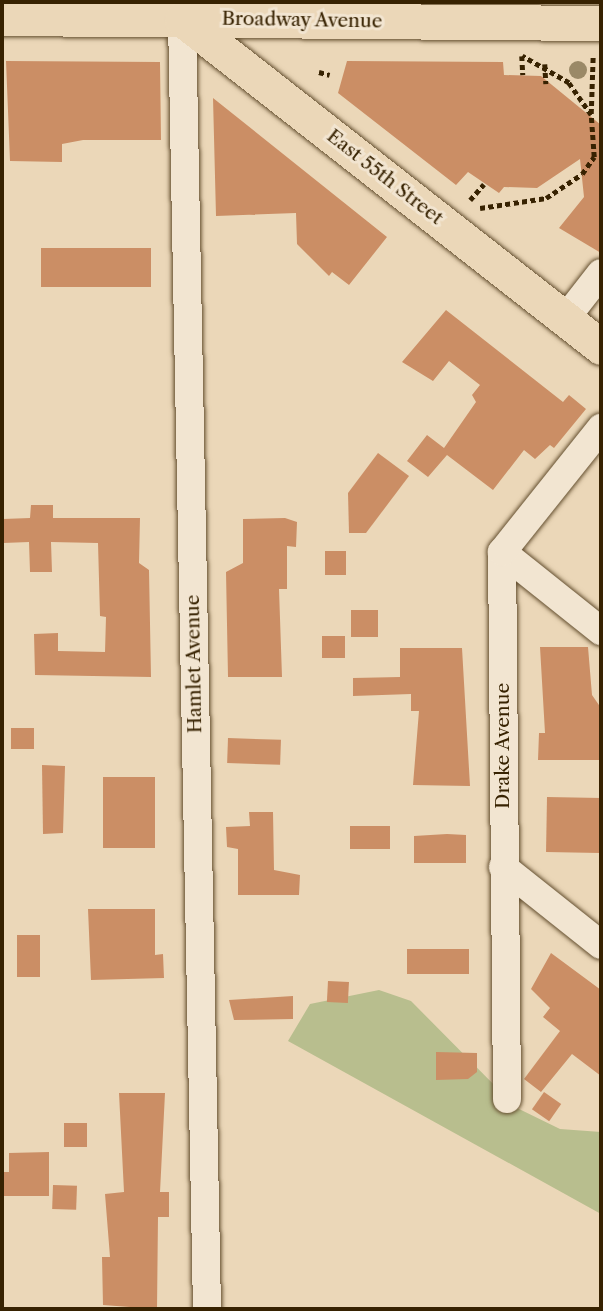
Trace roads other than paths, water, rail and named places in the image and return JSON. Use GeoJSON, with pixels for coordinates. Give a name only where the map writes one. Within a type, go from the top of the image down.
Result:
{"type":"FeatureCollection","features":[{"type":"Feature","properties":{"kind":"main road","name":"Broadway Avenue"},"geometry":{"type":"LineString","coordinates":[[2,18],[179,10],[597,39]]}},
{"type":"Feature","properties":{"kind":"main road","name":"East 55th Street"},"geometry":{"type":"LineString","coordinates":[[179,10],[601,348]]}},
{"type":"Feature","properties":{"kind":"street","name":"Hamlet Avenue"},"geometry":{"type":"LineString","coordinates":[[179,10],[206,1309]]}},
{"type":"Feature","properties":{"kind":"street"},"geometry":{"type":"LineString","coordinates":[[565,320],[601,273]]}},
{"type":"Feature","properties":{"kind":"street"},"geometry":{"type":"LineString","coordinates":[[601,428],[502,552],[601,631]]}},
{"type":"Feature","properties":{"kind":"street","name":"Drake Avenue"},"geometry":{"type":"LineString","coordinates":[[502,552],[507,1099]]}},
{"type":"Feature","properties":{"kind":"street"},"geometry":{"type":"LineString","coordinates":[[503,867],[601,945]]}}]}
